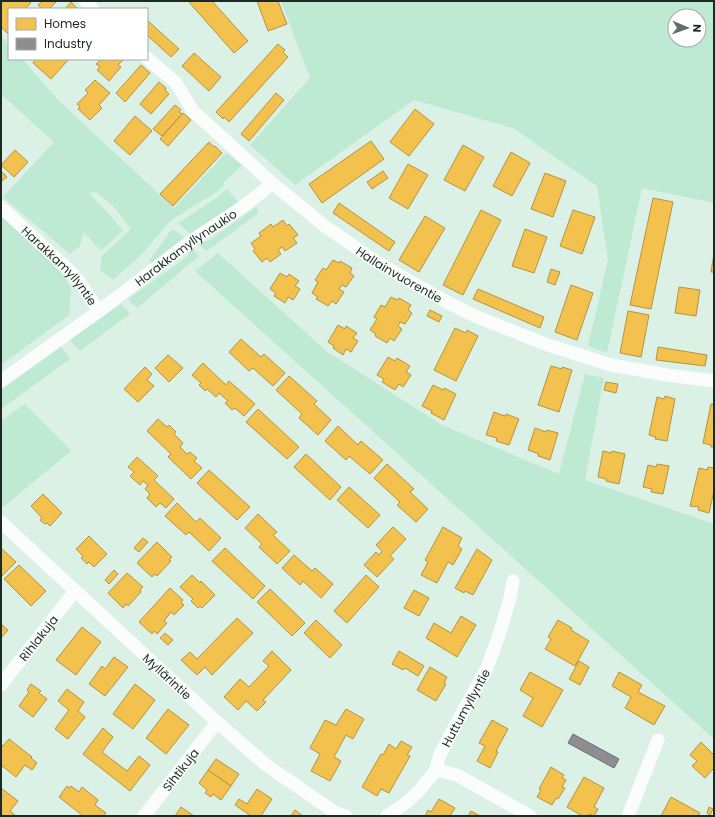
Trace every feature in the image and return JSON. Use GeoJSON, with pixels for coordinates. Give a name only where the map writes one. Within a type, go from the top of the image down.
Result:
{"type":"FeatureCollection","features":[{"type":"Feature","properties":{"kind":"street","name":"Hallainvuorentie"},"geometry":{"type":"LineString","coordinates":[[148,59],[176,83],[193,111],[272,183],[326,227],[358,250],[447,302],[477,317],[548,345],[611,365],[667,375],[714,381]]}},
{"type":"Feature","properties":{"kind":"street","name":"Harakkamyllynaukio"},"geometry":{"type":"LineString","coordinates":[[99,310],[191,241],[255,199],[272,183]]}},
{"type":"Feature","properties":{"kind":"street","name":"Harakkamyllyntie"},"geometry":{"type":"LineString","coordinates":[[1,207],[70,271],[99,310],[1,381]]}},
{"type":"Feature","properties":{"kind":"street","name":"Myllärintie"},"geometry":{"type":"LineString","coordinates":[[1,522],[217,722],[266,765],[336,812],[346,816]]}},
{"type":"Feature","properties":{"kind":"street","name":"Huttumyllyntie"},"geometry":{"type":"LineString","coordinates":[[387,816],[395,812],[410,799],[436,770],[448,739],[487,668],[499,635],[510,598],[513,581]]}},
{"type":"Feature","properties":{"kind":"street","name":"Rihlakuja"},"geometry":{"type":"LineString","coordinates":[[1,685],[75,591]]}},
{"type":"Feature","properties":{"kind":"street","name":"Sihtikuja"},"geometry":{"type":"LineString","coordinates":[[144,816],[217,722]]}},
{"type":"Feature","properties":{"kind":"street"},"geometry":{"type":"LineString","coordinates":[[628,816],[658,740]]}},
{"type":"Feature","properties":{"kind":"street"},"geometry":{"type":"LineString","coordinates":[[436,770],[457,775],[530,816]]}},
{"type":"Feature","properties":{"kind":"green space"},"geometry":{"type":"Polygon","coordinates":[[[281,1],[714,1],[714,203],[642,188],[607,353],[588,346],[608,260],[597,186],[513,128],[414,100],[295,185],[250,145],[310,78],[281,1]]]}},
{"type":"Feature","properties":{"kind":"green space"},"geometry":{"type":"Polygon","coordinates":[[[1,36],[8,44],[8,60],[23,60],[60,102],[174,208],[226,153],[242,165],[215,193],[171,220],[142,254],[113,280],[100,270],[102,256],[131,229],[112,205],[96,192],[89,193],[123,230],[101,251],[84,232],[80,246],[70,254],[3,197],[54,142],[1,94],[1,36]]]}},
{"type":"Feature","properties":{"kind":"green space"},"geometry":{"type":"Polygon","coordinates":[[[227,189],[239,203],[193,236],[178,223],[215,199],[227,189]]]}},
{"type":"Feature","properties":{"kind":"green space"},"geometry":{"type":"Polygon","coordinates":[[[256,207],[258,210],[257,214],[207,251],[199,244],[211,239],[256,207]]]}},
{"type":"Feature","properties":{"kind":"green space"},"geometry":{"type":"Polygon","coordinates":[[[1,215],[60,271],[71,288],[69,315],[1,365],[1,215]]]}},
{"type":"Feature","properties":{"kind":"green space"},"geometry":{"type":"Polygon","coordinates":[[[171,230],[175,230],[187,240],[153,264],[149,261],[171,230]]]}},
{"type":"Feature","properties":{"kind":"green space"},"geometry":{"type":"Polygon","coordinates":[[[192,248],[199,256],[137,308],[128,299],[180,262],[187,256],[192,248]]]}},
{"type":"Feature","properties":{"kind":"green space"},"geometry":{"type":"Polygon","coordinates":[[[218,253],[326,351],[442,425],[559,474],[585,374],[604,378],[585,480],[714,524],[714,739],[195,271],[218,253]]]}},
{"type":"Feature","properties":{"kind":"green space"},"geometry":{"type":"Polygon","coordinates":[[[121,304],[130,314],[80,351],[70,340],[121,304]]]}},
{"type":"Feature","properties":{"kind":"green space"},"geometry":{"type":"Polygon","coordinates":[[[61,347],[70,359],[1,409],[1,390],[61,347]]]}},
{"type":"Feature","properties":{"kind":"green space"},"geometry":{"type":"Polygon","coordinates":[[[25,404],[71,451],[3,507],[1,505],[1,421],[25,404]]]}},
{"type":"Feature","properties":{"kind":"building: Homes"},"geometry":{"type":"Polygon","coordinates":[[[1,1],[29,1],[31,3],[26,8],[8,8],[8,32],[7,33],[1,27],[1,1]]]}},
{"type":"Feature","properties":{"kind":"building: Homes"},"geometry":{"type":"Polygon","coordinates":[[[42,1],[57,1],[50,8],[41,8],[38,5],[42,1]]]}},
{"type":"Feature","properties":{"kind":"building: Homes"},"geometry":{"type":"Polygon","coordinates":[[[188,1],[212,1],[248,41],[234,53],[188,1]]]}},
{"type":"Feature","properties":{"kind":"building: Homes"},"geometry":{"type":"Polygon","coordinates":[[[257,1],[278,1],[287,24],[268,31],[257,1]]]}},
{"type":"Feature","properties":{"kind":"building: Homes"},"geometry":{"type":"Polygon","coordinates":[[[71,2],[77,8],[66,8],[71,2]]]}},
{"type":"Feature","properties":{"kind":"building: Homes"},"geometry":{"type":"Polygon","coordinates":[[[148,21],[179,49],[171,57],[148,36],[148,21]]]}},
{"type":"Feature","properties":{"kind":"building: Homes"},"geometry":{"type":"Polygon","coordinates":[[[278,44],[285,50],[283,52],[288,57],[229,122],[224,117],[223,119],[216,112],[278,44]]]}},
{"type":"Feature","properties":{"kind":"building: Homes"},"geometry":{"type":"Polygon","coordinates":[[[194,53],[221,77],[209,91],[182,66],[194,53]]]}},
{"type":"Feature","properties":{"kind":"building: Homes"},"geometry":{"type":"Polygon","coordinates":[[[35,60],[68,60],[51,79],[33,63],[35,60]]]}},
{"type":"Feature","properties":{"kind":"building: Homes"},"geometry":{"type":"Polygon","coordinates":[[[100,60],[123,60],[118,65],[121,67],[109,81],[97,70],[100,67],[96,64],[100,60]]]}},
{"type":"Feature","properties":{"kind":"building: Homes"},"geometry":{"type":"Polygon","coordinates":[[[141,65],[150,73],[125,102],[116,93],[141,65]]]}},
{"type":"Feature","properties":{"kind":"building: Homes"},"geometry":{"type":"Polygon","coordinates":[[[95,80],[110,93],[99,105],[102,108],[90,120],[78,109],[80,107],[77,104],[88,93],[85,90],[95,80]]]}},
{"type":"Feature","properties":{"kind":"building: Homes"},"geometry":{"type":"Polygon","coordinates":[[[159,82],[166,88],[165,90],[169,94],[151,114],[140,104],[159,82]]]}},
{"type":"Feature","properties":{"kind":"building: Homes"},"geometry":{"type":"Polygon","coordinates":[[[276,93],[284,100],[249,141],[241,134],[276,93]]]}},
{"type":"Feature","properties":{"kind":"building: Homes"},"geometry":{"type":"Polygon","coordinates":[[[175,105],[181,110],[179,112],[182,114],[162,136],[153,129],[175,105]]]}},
{"type":"Feature","properties":{"kind":"building: Homes"},"geometry":{"type":"Polygon","coordinates":[[[415,109],[434,124],[409,156],[390,142],[415,109]]]}},
{"type":"Feature","properties":{"kind":"building: Homes"},"geometry":{"type":"Polygon","coordinates":[[[183,113],[191,120],[168,146],[160,139],[183,113]]]}},
{"type":"Feature","properties":{"kind":"building: Homes"},"geometry":{"type":"Polygon","coordinates":[[[135,116],[152,131],[130,155],[114,141],[135,116]]]}},
{"type":"Feature","properties":{"kind":"building: Homes"},"geometry":{"type":"Polygon","coordinates":[[[371,141],[384,159],[322,203],[309,184],[371,141]]]}},
{"type":"Feature","properties":{"kind":"building: Homes"},"geometry":{"type":"Polygon","coordinates":[[[209,142],[222,153],[173,206],[160,194],[209,142]]]}},
{"type":"Feature","properties":{"kind":"building: Homes"},"geometry":{"type":"Polygon","coordinates":[[[463,145],[484,157],[465,191],[444,180],[463,145]]]}},
{"type":"Feature","properties":{"kind":"building: Homes"},"geometry":{"type":"Polygon","coordinates":[[[15,150],[28,162],[14,177],[1,165],[15,150]]]}},
{"type":"Feature","properties":{"kind":"building: Homes"},"geometry":{"type":"Polygon","coordinates":[[[511,152],[530,163],[512,196],[493,186],[511,152]]]}},
{"type":"Feature","properties":{"kind":"building: Homes"},"geometry":{"type":"Polygon","coordinates":[[[408,164],[428,175],[408,209],[389,198],[408,164]]]}},
{"type":"Feature","properties":{"kind":"building: Homes"},"geometry":{"type":"Polygon","coordinates":[[[1,171],[7,177],[2,181],[1,180],[1,171]]]}},
{"type":"Feature","properties":{"kind":"building: Homes"},"geometry":{"type":"Polygon","coordinates":[[[383,171],[388,178],[372,189],[367,182],[383,171]]]}},
{"type":"Feature","properties":{"kind":"building: Homes"},"geometry":{"type":"Polygon","coordinates":[[[545,173],[566,181],[553,217],[531,209],[545,173]]]}},
{"type":"Feature","properties":{"kind":"building: Homes"},"geometry":{"type":"Polygon","coordinates":[[[653,198],[673,202],[651,309],[630,305],[653,198]]]}},
{"type":"Feature","properties":{"kind":"building: Homes"},"geometry":{"type":"Polygon","coordinates":[[[339,203],[395,242],[389,251],[333,213],[339,203]]]}},
{"type":"Feature","properties":{"kind":"building: Homes"},"geometry":{"type":"Polygon","coordinates":[[[481,210],[501,220],[463,295],[443,285],[481,210]]]}},
{"type":"Feature","properties":{"kind":"building: Homes"},"geometry":{"type":"Polygon","coordinates":[[[573,210],[595,217],[582,254],[560,246],[573,210]]]}},
{"type":"Feature","properties":{"kind":"building: Homes"},"geometry":{"type":"Polygon","coordinates":[[[425,216],[445,228],[419,272],[399,260],[425,216]]]}},
{"type":"Feature","properties":{"kind":"building: Homes"},"geometry":{"type":"Polygon","coordinates":[[[283,220],[287,226],[289,224],[298,235],[293,238],[297,243],[285,251],[282,247],[278,250],[281,254],[270,262],[267,258],[262,262],[253,251],[255,249],[251,243],[261,236],[259,233],[271,224],[273,227],[283,220]]]}},
{"type":"Feature","properties":{"kind":"building: Homes"},"geometry":{"type":"Polygon","coordinates":[[[525,229],[547,237],[534,273],[512,266],[525,229]]]}},
{"type":"Feature","properties":{"kind":"building: Homes"},"geometry":{"type":"Polygon","coordinates":[[[714,253],[714,272],[711,272],[714,253]]]}},
{"type":"Feature","properties":{"kind":"building: Homes"},"geometry":{"type":"Polygon","coordinates":[[[333,260],[339,263],[340,261],[352,268],[350,273],[354,276],[346,287],[342,285],[339,289],[344,292],[336,304],[332,301],[328,306],[316,299],[318,297],[312,293],[318,282],[315,280],[323,268],[326,270],[333,260]]]}},
{"type":"Feature","properties":{"kind":"building: Homes"},"geometry":{"type":"Polygon","coordinates":[[[551,269],[560,272],[555,285],[547,282],[551,269]]]}},
{"type":"Feature","properties":{"kind":"building: Homes"},"geometry":{"type":"Polygon","coordinates":[[[280,273],[287,277],[289,274],[299,281],[295,286],[300,289],[293,300],[288,297],[285,303],[274,296],[276,293],[270,289],[280,273]]]}},
{"type":"Feature","properties":{"kind":"building: Homes"},"geometry":{"type":"Polygon","coordinates":[[[571,285],[593,293],[577,340],[555,332],[571,285]]]}},
{"type":"Feature","properties":{"kind":"building: Homes"},"geometry":{"type":"Polygon","coordinates":[[[679,287],[700,290],[696,316],[675,313],[679,287]]]}},
{"type":"Feature","properties":{"kind":"building: Homes"},"geometry":{"type":"Polygon","coordinates":[[[478,289],[544,317],[540,328],[473,299],[478,289]]]}},
{"type":"Feature","properties":{"kind":"building: Homes"},"geometry":{"type":"Polygon","coordinates":[[[391,297],[397,300],[399,298],[411,305],[408,310],[412,313],[405,324],[400,322],[398,326],[402,329],[394,341],[390,338],[387,343],[375,336],[376,334],[370,330],[377,319],[374,317],[381,305],[385,307],[391,297]]]}},
{"type":"Feature","properties":{"kind":"building: Homes"},"geometry":{"type":"Polygon","coordinates":[[[430,310],[442,316],[439,322],[427,316],[430,310]]]}},
{"type":"Feature","properties":{"kind":"building: Homes"},"geometry":{"type":"Polygon","coordinates":[[[628,311],[649,315],[641,357],[620,353],[628,311]]]}},
{"type":"Feature","properties":{"kind":"building: Homes"},"geometry":{"type":"Polygon","coordinates":[[[338,325],[345,329],[346,326],[357,333],[353,338],[358,341],[351,352],[346,349],[343,355],[333,348],[334,346],[328,342],[338,325]]]}},
{"type":"Feature","properties":{"kind":"building: Homes"},"geometry":{"type":"Polygon","coordinates":[[[455,328],[466,333],[467,330],[478,336],[456,381],[434,370],[455,328]]]}},
{"type":"Feature","properties":{"kind":"building: Homes"},"geometry":{"type":"Polygon","coordinates":[[[241,339],[261,357],[264,354],[285,373],[273,386],[253,368],[249,371],[229,352],[241,339]]]}},
{"type":"Feature","properties":{"kind":"building: Homes"},"geometry":{"type":"Polygon","coordinates":[[[658,347],[707,355],[705,366],[656,360],[658,347]]]}},
{"type":"Feature","properties":{"kind":"building: Homes"},"geometry":{"type":"Polygon","coordinates":[[[168,355],[183,368],[169,382],[155,368],[168,355]]]}},
{"type":"Feature","properties":{"kind":"building: Homes"},"geometry":{"type":"Polygon","coordinates":[[[388,357],[395,361],[397,358],[410,366],[406,372],[411,375],[403,387],[399,384],[395,390],[382,382],[384,379],[377,375],[388,357]]]}},
{"type":"Feature","properties":{"kind":"building: Homes"},"geometry":{"type":"Polygon","coordinates":[[[203,363],[226,385],[229,381],[255,404],[244,416],[235,408],[232,410],[225,403],[228,401],[219,393],[216,397],[207,389],[205,391],[199,385],[201,383],[192,375],[203,363]]]}},
{"type":"Feature","properties":{"kind":"building: Homes"},"geometry":{"type":"Polygon","coordinates":[[[551,366],[572,370],[559,412],[538,405],[551,366]]]}},
{"type":"Feature","properties":{"kind":"building: Homes"},"geometry":{"type":"Polygon","coordinates":[[[145,367],[152,374],[147,380],[154,386],[138,402],[124,389],[145,367]]]}},
{"type":"Feature","properties":{"kind":"building: Homes"},"geometry":{"type":"Polygon","coordinates":[[[289,376],[317,401],[314,404],[331,420],[318,435],[299,418],[302,414],[276,390],[289,376]]]}},
{"type":"Feature","properties":{"kind":"building: Homes"},"geometry":{"type":"Polygon","coordinates":[[[606,382],[618,384],[616,393],[604,390],[606,382]]]}},
{"type":"Feature","properties":{"kind":"building: Homes"},"geometry":{"type":"Polygon","coordinates":[[[433,385],[443,390],[444,388],[456,394],[444,420],[422,406],[433,385]]]}},
{"type":"Feature","properties":{"kind":"building: Homes"},"geometry":{"type":"Polygon","coordinates":[[[665,396],[675,399],[667,441],[655,439],[656,437],[649,435],[657,397],[664,399],[665,396]]]}},
{"type":"Feature","properties":{"kind":"building: Homes"},"geometry":{"type":"Polygon","coordinates":[[[711,404],[714,404],[714,447],[703,443],[711,404]]]}},
{"type":"Feature","properties":{"kind":"building: Homes"},"geometry":{"type":"Polygon","coordinates":[[[258,409],[299,447],[287,459],[246,422],[258,409]]]}},
{"type":"Feature","properties":{"kind":"building: Homes"},"geometry":{"type":"Polygon","coordinates":[[[494,412],[505,416],[506,414],[519,419],[509,445],[496,441],[497,438],[486,435],[494,412]]]}},
{"type":"Feature","properties":{"kind":"building: Homes"},"geometry":{"type":"Polygon","coordinates":[[[158,419],[167,427],[169,425],[176,432],[174,434],[183,443],[180,447],[187,454],[190,452],[197,458],[194,461],[202,468],[191,479],[168,457],[171,454],[147,431],[158,419]]]}},
{"type":"Feature","properties":{"kind":"building: Homes"},"geometry":{"type":"Polygon","coordinates":[[[338,426],[358,445],[361,441],[383,460],[370,474],[349,456],[346,460],[325,441],[338,426]]]}},
{"type":"Feature","properties":{"kind":"building: Homes"},"geometry":{"type":"Polygon","coordinates":[[[535,428],[546,432],[547,430],[558,433],[550,460],[538,456],[539,454],[528,450],[535,428]]]}},
{"type":"Feature","properties":{"kind":"building: Homes"},"geometry":{"type":"Polygon","coordinates":[[[603,451],[611,453],[612,451],[625,454],[619,484],[606,481],[606,479],[598,477],[603,451]]]}},
{"type":"Feature","properties":{"kind":"building: Homes"},"geometry":{"type":"Polygon","coordinates":[[[306,454],[341,487],[330,500],[294,467],[306,454]]]}},
{"type":"Feature","properties":{"kind":"building: Homes"},"geometry":{"type":"Polygon","coordinates":[[[137,457],[158,476],[154,480],[174,499],[166,508],[160,503],[156,507],[147,498],[150,494],[145,489],[148,485],[143,481],[140,485],[130,476],[134,472],[128,467],[137,457]]]}},
{"type":"Feature","properties":{"kind":"building: Homes"},"geometry":{"type":"Polygon","coordinates":[[[387,464],[414,489],[410,492],[428,509],[416,522],[397,505],[400,502],[374,478],[387,464]]]}},
{"type":"Feature","properties":{"kind":"building: Homes"},"geometry":{"type":"Polygon","coordinates":[[[657,464],[669,466],[663,494],[651,492],[652,489],[643,487],[648,465],[656,467],[657,464]]]}},
{"type":"Feature","properties":{"kind":"building: Homes"},"geometry":{"type":"Polygon","coordinates":[[[708,467],[714,468],[714,491],[709,513],[698,510],[699,507],[690,506],[699,468],[707,470],[708,467]]]}},
{"type":"Feature","properties":{"kind":"building: Homes"},"geometry":{"type":"Polygon","coordinates":[[[209,470],[250,507],[237,520],[197,483],[209,470]]]}},
{"type":"Feature","properties":{"kind":"building: Homes"},"geometry":{"type":"Polygon","coordinates":[[[349,487],[380,515],[368,528],[337,500],[349,487]]]}},
{"type":"Feature","properties":{"kind":"building: Homes"},"geometry":{"type":"Polygon","coordinates":[[[43,494],[62,513],[50,526],[40,520],[42,518],[31,506],[43,494]]]}},
{"type":"Feature","properties":{"kind":"building: Homes"},"geometry":{"type":"Polygon","coordinates":[[[177,503],[196,522],[200,518],[221,538],[209,551],[189,532],[186,535],[165,516],[177,503]]]}},
{"type":"Feature","properties":{"kind":"building: Homes"},"geometry":{"type":"Polygon","coordinates":[[[258,514],[277,532],[273,535],[290,551],[277,564],[259,547],[262,544],[245,528],[258,514]]]}},
{"type":"Feature","properties":{"kind":"building: Homes"},"geometry":{"type":"Polygon","coordinates":[[[393,527],[406,539],[390,556],[394,559],[377,577],[364,565],[376,552],[379,555],[382,551],[376,545],[393,527]]]}},
{"type":"Feature","properties":{"kind":"building: Homes"},"geometry":{"type":"Polygon","coordinates":[[[443,527],[462,538],[458,546],[462,549],[453,565],[448,562],[437,583],[421,575],[428,562],[425,560],[443,527]]]}},
{"type":"Feature","properties":{"kind":"building: Homes"},"geometry":{"type":"Polygon","coordinates":[[[89,536],[107,554],[94,567],[89,562],[87,564],[81,558],[83,556],[76,549],[89,536]]]}},
{"type":"Feature","properties":{"kind":"building: Homes"},"geometry":{"type":"Polygon","coordinates":[[[143,538],[148,542],[139,552],[134,548],[143,538]]]}},
{"type":"Feature","properties":{"kind":"building: Homes"},"geometry":{"type":"Polygon","coordinates":[[[157,542],[172,557],[169,560],[171,561],[157,576],[155,574],[152,577],[137,563],[157,542]]]}},
{"type":"Feature","properties":{"kind":"building: Homes"},"geometry":{"type":"Polygon","coordinates":[[[1,548],[16,562],[1,577],[1,548]]]}},
{"type":"Feature","properties":{"kind":"building: Homes"},"geometry":{"type":"Polygon","coordinates":[[[225,548],[265,586],[253,599],[212,561],[225,548]]]}},
{"type":"Feature","properties":{"kind":"building: Homes"},"geometry":{"type":"Polygon","coordinates":[[[477,549],[492,560],[473,595],[465,591],[464,593],[455,588],[477,549]]]}},
{"type":"Feature","properties":{"kind":"building: Homes"},"geometry":{"type":"Polygon","coordinates":[[[294,555],[312,571],[315,568],[333,584],[321,598],[303,581],[300,585],[282,568],[294,555]]]}},
{"type":"Feature","properties":{"kind":"building: Homes"},"geometry":{"type":"Polygon","coordinates":[[[19,565],[46,591],[31,606],[4,579],[19,565]]]}},
{"type":"Feature","properties":{"kind":"building: Homes"},"geometry":{"type":"Polygon","coordinates":[[[114,570],[118,574],[109,584],[105,580],[114,570]]]}},
{"type":"Feature","properties":{"kind":"building: Homes"},"geometry":{"type":"Polygon","coordinates":[[[127,573],[143,587],[140,590],[141,592],[128,606],[126,604],[123,608],[108,593],[127,573]]]}},
{"type":"Feature","properties":{"kind":"building: Homes"},"geometry":{"type":"Polygon","coordinates":[[[192,575],[200,583],[201,581],[215,595],[202,608],[200,606],[198,608],[191,601],[193,599],[180,587],[192,575]]]}},
{"type":"Feature","properties":{"kind":"building: Homes"},"geometry":{"type":"Polygon","coordinates":[[[366,575],[379,587],[347,623],[334,611],[366,575]]]}},
{"type":"Feature","properties":{"kind":"building: Homes"},"geometry":{"type":"Polygon","coordinates":[[[170,588],[183,600],[181,602],[184,605],[174,615],[171,612],[164,621],[167,623],[157,634],[154,631],[152,634],[139,622],[170,588]]]}},
{"type":"Feature","properties":{"kind":"building: Homes"},"geometry":{"type":"Polygon","coordinates":[[[270,589],[305,623],[292,636],[257,602],[270,589]]]}},
{"type":"Feature","properties":{"kind":"building: Homes"},"geometry":{"type":"Polygon","coordinates":[[[414,590],[429,598],[419,616],[404,608],[414,590]]]}},
{"type":"Feature","properties":{"kind":"building: Homes"},"geometry":{"type":"Polygon","coordinates":[[[461,616],[476,625],[457,657],[426,638],[434,623],[451,633],[461,616]]]}},
{"type":"Feature","properties":{"kind":"building: Homes"},"geometry":{"type":"Polygon","coordinates":[[[237,618],[253,633],[212,675],[205,667],[197,675],[181,660],[190,652],[197,659],[237,618]]]}},
{"type":"Feature","properties":{"kind":"building: Homes"},"geometry":{"type":"Polygon","coordinates":[[[316,620],[342,645],[330,658],[304,633],[316,620]]]}},
{"type":"Feature","properties":{"kind":"building: Homes"},"geometry":{"type":"Polygon","coordinates":[[[558,620],[572,628],[571,630],[589,641],[575,666],[545,649],[551,639],[548,637],[558,620]]]}},
{"type":"Feature","properties":{"kind":"building: Homes"},"geometry":{"type":"Polygon","coordinates":[[[1,624],[8,630],[1,638],[1,624]]]}},
{"type":"Feature","properties":{"kind":"building: Homes"},"geometry":{"type":"Polygon","coordinates":[[[82,627],[101,642],[76,675],[56,660],[82,627]]]}},
{"type":"Feature","properties":{"kind":"building: Homes"},"geometry":{"type":"Polygon","coordinates":[[[165,633],[173,640],[168,645],[160,638],[165,633]]]}},
{"type":"Feature","properties":{"kind":"building: Homes"},"geometry":{"type":"Polygon","coordinates":[[[272,651],[291,670],[263,700],[266,702],[257,711],[246,701],[238,710],[224,697],[240,679],[249,687],[269,666],[263,661],[272,651]]]}},
{"type":"Feature","properties":{"kind":"building: Homes"},"geometry":{"type":"Polygon","coordinates":[[[399,651],[424,666],[418,676],[405,668],[403,670],[392,664],[399,651]]]}},
{"type":"Feature","properties":{"kind":"building: Homes"},"geometry":{"type":"Polygon","coordinates":[[[114,657],[128,667],[105,696],[89,684],[102,666],[105,669],[114,657]]]}},
{"type":"Feature","properties":{"kind":"building: Homes"},"geometry":{"type":"Polygon","coordinates":[[[579,661],[589,667],[580,685],[569,679],[579,661]]]}},
{"type":"Feature","properties":{"kind":"building: Homes"},"geometry":{"type":"Polygon","coordinates":[[[430,667],[447,677],[444,683],[446,684],[436,701],[417,690],[430,667]]]}},
{"type":"Feature","properties":{"kind":"building: Homes"},"geometry":{"type":"Polygon","coordinates":[[[530,672],[563,690],[542,727],[523,716],[533,698],[520,690],[530,672]]]}},
{"type":"Feature","properties":{"kind":"building: Homes"},"geometry":{"type":"Polygon","coordinates":[[[619,672],[642,685],[638,692],[665,706],[654,725],[625,708],[631,697],[612,686],[619,672]]]}},
{"type":"Feature","properties":{"kind":"building: Homes"},"geometry":{"type":"Polygon","coordinates":[[[31,684],[41,691],[39,693],[47,699],[33,717],[19,706],[29,692],[27,690],[31,684]]]}},
{"type":"Feature","properties":{"kind":"building: Homes"},"geometry":{"type":"Polygon","coordinates":[[[135,684],[155,700],[133,729],[113,714],[135,684]]]}},
{"type":"Feature","properties":{"kind":"building: Homes"},"geometry":{"type":"Polygon","coordinates":[[[67,689],[84,702],[78,711],[85,717],[68,739],[55,729],[69,710],[58,701],[67,689]]]}},
{"type":"Feature","properties":{"kind":"building: Homes"},"geometry":{"type":"Polygon","coordinates":[[[168,709],[189,725],[166,754],[146,738],[168,709]]]}},
{"type":"Feature","properties":{"kind":"building: Homes"},"geometry":{"type":"Polygon","coordinates":[[[346,709],[364,719],[353,739],[346,735],[334,757],[341,761],[330,781],[311,771],[320,754],[310,748],[325,720],[336,725],[346,709]]]}},
{"type":"Feature","properties":{"kind":"building: Homes"},"geometry":{"type":"Polygon","coordinates":[[[492,720],[508,729],[496,751],[498,752],[490,768],[477,761],[485,746],[479,743],[492,720]]]}},
{"type":"Feature","properties":{"kind":"building: Homes"},"geometry":{"type":"Polygon","coordinates":[[[103,728],[113,737],[102,752],[127,771],[139,756],[150,765],[130,791],[83,754],[103,728]]]}},
{"type":"Feature","properties":{"kind":"building: Homes"},"geometry":{"type":"Polygon","coordinates":[[[9,739],[32,757],[31,758],[37,763],[32,770],[25,765],[16,777],[1,765],[1,745],[3,746],[9,739]]]}},
{"type":"Feature","properties":{"kind":"building: Homes"},"geometry":{"type":"Polygon","coordinates":[[[401,741],[412,747],[407,755],[410,756],[389,793],[381,789],[377,796],[362,787],[381,754],[383,755],[389,744],[396,749],[401,741]]]}},
{"type":"Feature","properties":{"kind":"building: Homes"},"geometry":{"type":"Polygon","coordinates":[[[701,742],[714,755],[714,768],[705,778],[692,766],[697,761],[690,755],[701,742]]]}},
{"type":"Feature","properties":{"kind":"building: Homes"},"geometry":{"type":"Polygon","coordinates":[[[216,759],[239,774],[231,786],[208,770],[216,759]]]}},
{"type":"Feature","properties":{"kind":"building: Homes"},"geometry":{"type":"Polygon","coordinates":[[[551,767],[564,775],[562,778],[566,780],[562,787],[565,788],[552,805],[537,797],[541,790],[539,789],[551,767]]]}},
{"type":"Feature","properties":{"kind":"building: Homes"},"geometry":{"type":"Polygon","coordinates":[[[208,770],[231,786],[221,800],[213,794],[211,797],[205,793],[207,790],[199,783],[208,770]]]}},
{"type":"Feature","properties":{"kind":"building: Homes"},"geometry":{"type":"Polygon","coordinates":[[[584,777],[604,788],[594,807],[598,809],[594,816],[589,814],[588,816],[582,816],[567,807],[584,777]]]}},
{"type":"Feature","properties":{"kind":"building: Homes"},"geometry":{"type":"Polygon","coordinates":[[[67,786],[69,788],[71,786],[79,792],[82,787],[98,800],[95,805],[106,813],[103,816],[83,816],[59,797],[67,786]]]}},
{"type":"Feature","properties":{"kind":"building: Homes"},"geometry":{"type":"Polygon","coordinates":[[[1,788],[18,801],[10,811],[15,815],[14,816],[1,816],[1,788]]]}},
{"type":"Feature","properties":{"kind":"building: Homes"},"geometry":{"type":"Polygon","coordinates":[[[257,789],[272,799],[261,816],[251,816],[235,805],[239,799],[247,804],[257,789]]]}},
{"type":"Feature","properties":{"kind":"building: Homes"},"geometry":{"type":"Polygon","coordinates":[[[671,797],[700,813],[698,816],[661,816],[671,797]]]}},
{"type":"Feature","properties":{"kind":"building: Homes"},"geometry":{"type":"Polygon","coordinates":[[[439,799],[455,808],[450,816],[425,816],[428,810],[431,812],[439,799]]]}},
{"type":"Feature","properties":{"kind":"building: Homes"},"geometry":{"type":"Polygon","coordinates":[[[181,807],[194,816],[175,816],[181,807]]]}},
{"type":"Feature","properties":{"kind":"building: Homes"},"geometry":{"type":"Polygon","coordinates":[[[709,807],[713,809],[710,815],[707,813],[709,807]]]}},
{"type":"Feature","properties":{"kind":"building: Homes"},"geometry":{"type":"Polygon","coordinates":[[[295,810],[303,816],[291,816],[295,810]]]}},
{"type":"Feature","properties":{"kind":"building: Homes"},"geometry":{"type":"Polygon","coordinates":[[[471,811],[480,816],[468,816],[471,811]]]}},
{"type":"Feature","properties":{"kind":"building: Industry"},"geometry":{"type":"Polygon","coordinates":[[[573,734],[619,759],[614,768],[568,743],[573,734]]]}}]}
